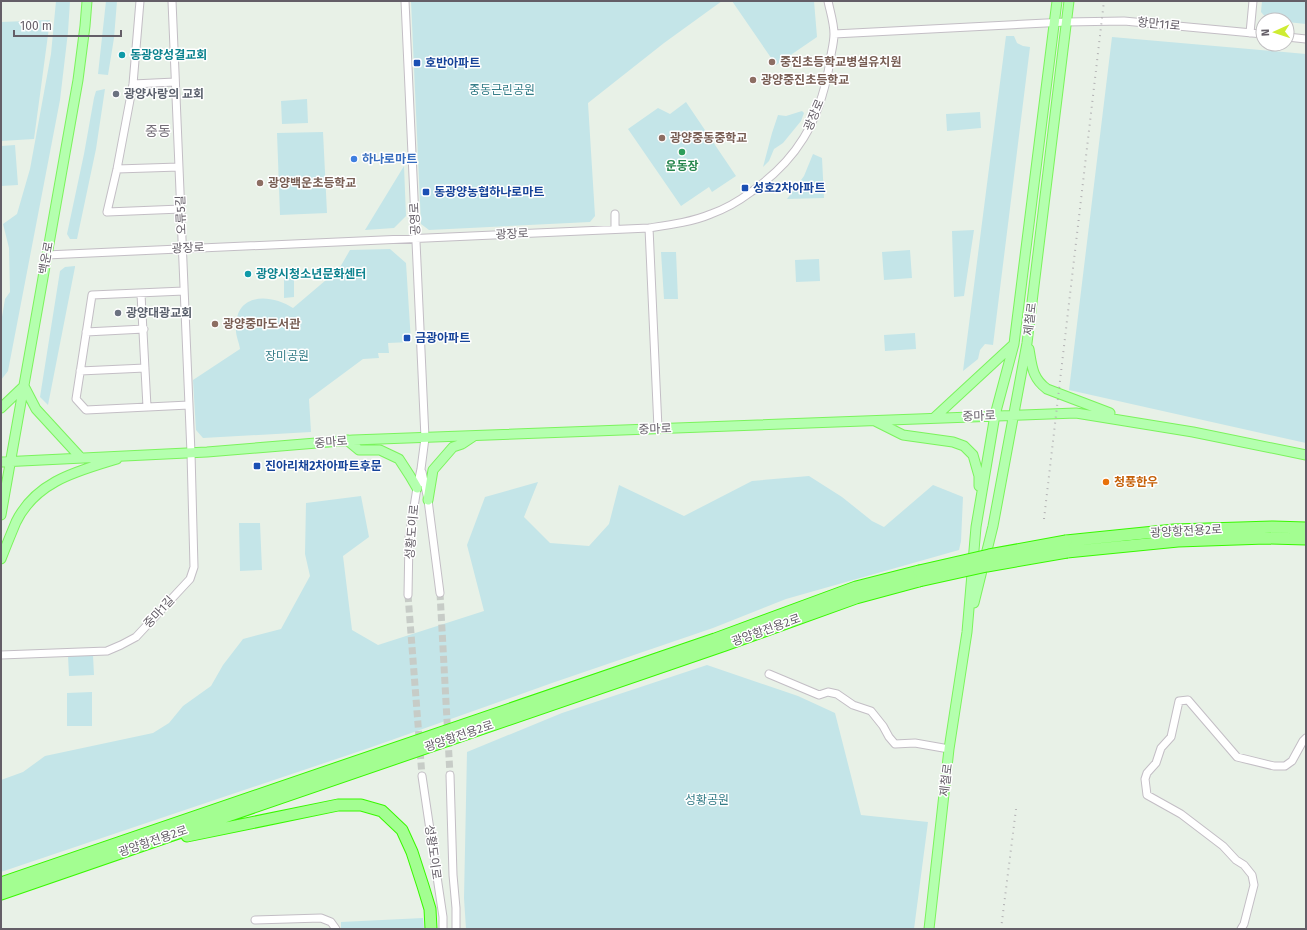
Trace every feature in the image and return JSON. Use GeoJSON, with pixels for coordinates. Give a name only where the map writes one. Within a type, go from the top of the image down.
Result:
{"type":"FeatureCollection","features":[{"type":"Feature","properties":{"kind":"highway","name":"광양항전용2로"},"geometry":{"type":"LineString","coordinates":[[1066,547],[1174,530],[1273,527],[1306,528]]}},
{"type":"Feature","properties":{"kind":"highway","name":"광양항전용2로"},"geometry":{"type":"LineString","coordinates":[[1066,547],[1266,538],[1306,539]]}},
{"type":"Feature","properties":{"kind":"highway"},"geometry":{"type":"LineString","coordinates":[[919,576],[987,566],[1066,547]]}},
{"type":"Feature","properties":{"kind":"highway","name":"광양항전용2로"},"geometry":{"type":"LineString","coordinates":[[1,894],[718,647],[919,576]]}},
{"type":"Feature","properties":{"kind":"highway","name":"광양항전용2로"},"geometry":{"type":"LineString","coordinates":[[2,882],[700,644],[856,587],[919,576]]}},
{"type":"Feature","properties":{"kind":"highway"},"geometry":{"type":"LineString","coordinates":[[141,845],[338,805],[361,805],[382,811],[402,830],[412,852],[430,909],[432,929]]}},
{"type":"Feature","properties":{"kind":"main road","name":"백운로"},"geometry":{"type":"LineString","coordinates":[[1,515],[78,80],[87,1]]}},
{"type":"Feature","properties":{"kind":"main road","name":"제철로"},"geometry":{"type":"LineString","coordinates":[[929,929],[949,749],[967,632],[976,527],[995,416],[1014,344],[1058,1]]}},
{"type":"Feature","properties":{"kind":"main road","name":"제철로"},"geometry":{"type":"LineString","coordinates":[[967,632],[993,526],[1027,343],[1069,1]]}},
{"type":"Feature","properties":{"kind":"main road"},"geometry":{"type":"LineString","coordinates":[[1027,343],[1034,374],[1040,384],[1047,390],[1130,421]]}},
{"type":"Feature","properties":{"kind":"main road"},"geometry":{"type":"LineString","coordinates":[[935,417],[1014,344]]}},
{"type":"Feature","properties":{"kind":"main road"},"geometry":{"type":"LineString","coordinates":[[1,408],[24,386],[36,409],[81,458]]}},
{"type":"Feature","properties":{"kind":"main road","name":"중마로"},"geometry":{"type":"LineString","coordinates":[[1,462],[191,453],[347,440],[935,417],[995,416],[1015,414],[1076,413],[1193,432],[1306,455]]}},
{"type":"Feature","properties":{"kind":"main road"},"geometry":{"type":"LineString","coordinates":[[874,420],[903,435],[953,442],[964,446],[973,455],[979,476],[976,527]]}},
{"type":"Feature","properties":{"kind":"main road"},"geometry":{"type":"LineString","coordinates":[[428,500],[432,470],[452,447],[462,444],[475,435]]}},
{"type":"Feature","properties":{"kind":"main road"},"geometry":{"type":"LineString","coordinates":[[347,440],[359,450],[380,450],[399,459],[417,488]]}},
{"type":"Feature","properties":{"kind":"main road"},"geometry":{"type":"LineString","coordinates":[[1,558],[17,521],[27,505],[41,491],[73,473],[130,456]]}},
{"type":"Feature","properties":{"kind":"street"},"geometry":{"type":"LineString","coordinates":[[140,1],[133,84],[117,169],[107,212],[181,209]]}},
{"type":"Feature","properties":{"kind":"street","name":"오류5길"},"geometry":{"type":"LineString","coordinates":[[172,1],[191,453]]}},
{"type":"Feature","properties":{"kind":"street","name":"공영로"},"geometry":{"type":"LineString","coordinates":[[405,1],[425,438]]}},
{"type":"Feature","properties":{"kind":"street","name":"광장로"},"geometry":{"type":"LineString","coordinates":[[46,254],[649,228],[673,224],[711,214],[742,199],[778,171],[801,143],[818,110],[825,87],[834,34],[828,1]]}},
{"type":"Feature","properties":{"kind":"street"},"geometry":{"type":"LineString","coordinates":[[1250,33],[1253,1]]}},
{"type":"Feature","properties":{"kind":"street","name":"항만11로"},"geometry":{"type":"LineString","coordinates":[[834,34],[1066,22],[1124,21],[1255,33]]}},
{"type":"Feature","properties":{"kind":"street"},"geometry":{"type":"LineString","coordinates":[[1295,38],[1306,39]]}},
{"type":"Feature","properties":{"kind":"street"},"geometry":{"type":"LineString","coordinates":[[133,84],[175,82]]}},
{"type":"Feature","properties":{"kind":"street"},"geometry":{"type":"LineString","coordinates":[[117,169],[179,167]]}},
{"type":"Feature","properties":{"kind":"street"},"geometry":{"type":"LineString","coordinates":[[615,214],[615,229]]}},
{"type":"Feature","properties":{"kind":"street"},"geometry":{"type":"LineString","coordinates":[[649,228],[658,428]]}},
{"type":"Feature","properties":{"kind":"street"},"geometry":{"type":"LineString","coordinates":[[184,291],[92,295],[76,399],[86,410],[189,406]]}},
{"type":"Feature","properties":{"kind":"street"},"geometry":{"type":"LineString","coordinates":[[141,294],[147,407]]}},
{"type":"Feature","properties":{"kind":"street"},"geometry":{"type":"LineString","coordinates":[[86,332],[144,329]]}},
{"type":"Feature","properties":{"kind":"street"},"geometry":{"type":"LineString","coordinates":[[80,371],[145,368]]}},
{"type":"Feature","properties":{"kind":"street","name":"성황도이로"},"geometry":{"type":"LineString","coordinates":[[408,595],[409,538],[425,438]]}},
{"type":"Feature","properties":{"kind":"street","name":"중마1길"},"geometry":{"type":"LineString","coordinates":[[1,655],[107,651],[136,637],[190,579],[194,567],[191,453]]}},
{"type":"Feature","properties":{"kind":"street","name":"성황도이로"},"geometry":{"type":"LineString","coordinates":[[421,469],[428,500],[440,593]]}},
{"type":"Feature","properties":{"kind":"street"},"geometry":{"type":"LineString","coordinates":[[769,674],[819,695],[828,692],[837,694],[852,705],[871,711],[883,726],[888,737],[895,744],[915,743],[949,749]]}},
{"type":"Feature","properties":{"kind":"street"},"geometry":{"type":"LineString","coordinates":[[1241,929],[1244,924],[1254,885],[1252,875],[1244,865],[1236,860],[1223,846],[1181,814],[1147,795],[1145,779],[1147,773],[1156,763],[1161,748],[1171,737],[1179,701],[1188,700],[1237,757],[1274,766],[1285,766],[1292,761],[1306,738]]}},
{"type":"Feature","properties":{"kind":"street","name":"성황도이로"},"geometry":{"type":"LineString","coordinates":[[450,775],[456,929]]}},
{"type":"Feature","properties":{"kind":"street","name":"성황도이로"},"geometry":{"type":"LineString","coordinates":[[422,776],[443,929]]}},
{"type":"Feature","properties":{"kind":"street"},"geometry":{"type":"LineString","coordinates":[[255,920],[321,918],[331,922],[336,929]]}},
{"type":"Feature","properties":{"kind":"green space"},"geometry":{"type":"Polygon","coordinates":[[[56,1],[70,1],[60,100],[8,371],[1,380],[1,323],[5,299],[10,292],[9,248],[3,224],[17,214],[30,169],[51,54],[56,1]]]}},
{"type":"Feature","properties":{"kind":"green space"},"geometry":{"type":"Polygon","coordinates":[[[106,1],[117,1],[114,38],[108,75],[98,74],[106,1]]]}},
{"type":"Feature","properties":{"kind":"green space","name":"중동근린공원"},"geometry":{"type":"Polygon","coordinates":[[[411,1],[722,1],[664,43],[588,103],[595,216],[590,222],[429,230],[421,224],[411,1]]]}},
{"type":"Feature","properties":{"kind":"green space"},"geometry":{"type":"Polygon","coordinates":[[[732,1],[814,1],[817,37],[776,65],[732,1]]]}},
{"type":"Feature","properties":{"kind":"green space"},"geometry":{"type":"Polygon","coordinates":[[[1262,1],[1306,1],[1306,24],[1295,23],[1295,12],[1261,12],[1262,1]]]}},
{"type":"Feature","properties":{"kind":"green space"},"geometry":{"type":"Polygon","coordinates":[[[50,20],[34,139],[1,141],[1,22],[50,20]]]}},
{"type":"Feature","properties":{"kind":"green space"},"geometry":{"type":"Polygon","coordinates":[[[1006,36],[1014,36],[1017,43],[1030,47],[993,345],[985,344],[980,350],[978,359],[963,371],[1006,36]]]}},
{"type":"Feature","properties":{"kind":"green space"},"geometry":{"type":"Polygon","coordinates":[[[1112,37],[1255,50],[1255,52],[1306,54],[1306,443],[1069,390],[1112,37]]]}},
{"type":"Feature","properties":{"kind":"green space"},"geometry":{"type":"Polygon","coordinates":[[[105,89],[96,149],[77,239],[70,239],[67,234],[94,98],[96,91],[105,89]]]}},
{"type":"Feature","properties":{"kind":"green space"},"geometry":{"type":"Polygon","coordinates":[[[307,99],[308,123],[282,124],[281,101],[307,99]]]}},
{"type":"Feature","properties":{"kind":"green space","name":"운동장"},"geometry":{"type":"Polygon","coordinates":[[[686,102],[736,176],[712,192],[709,187],[681,206],[628,129],[658,108],[670,114],[686,102]]]}},
{"type":"Feature","properties":{"kind":"green space"},"geometry":{"type":"Polygon","coordinates":[[[802,111],[804,113],[801,121],[783,143],[774,149],[769,161],[763,167],[778,115],[786,116],[802,111]]]}},
{"type":"Feature","properties":{"kind":"green space"},"geometry":{"type":"Polygon","coordinates":[[[980,112],[981,128],[947,131],[946,114],[980,112]]]}},
{"type":"Feature","properties":{"kind":"green space"},"geometry":{"type":"Polygon","coordinates":[[[323,132],[327,213],[280,215],[277,133],[323,132]]]}},
{"type":"Feature","properties":{"kind":"green space"},"geometry":{"type":"Polygon","coordinates":[[[15,145],[18,185],[1,186],[1,146],[15,145]]]}},
{"type":"Feature","properties":{"kind":"green space"},"geometry":{"type":"Polygon","coordinates":[[[813,154],[822,158],[824,198],[787,199],[804,176],[813,154]]]}},
{"type":"Feature","properties":{"kind":"green space"},"geometry":{"type":"Polygon","coordinates":[[[404,166],[406,216],[394,228],[365,230],[404,166]]]}},
{"type":"Feature","properties":{"kind":"green space"},"geometry":{"type":"Polygon","coordinates":[[[974,230],[964,296],[954,297],[952,231],[974,230]]]}},
{"type":"Feature","properties":{"kind":"green space","name":"장미공원"},"geometry":{"type":"Polygon","coordinates":[[[390,249],[406,263],[411,342],[388,343],[389,353],[378,353],[379,358],[363,359],[309,399],[311,432],[203,438],[196,430],[193,380],[240,349],[236,330],[238,316],[242,307],[248,302],[256,299],[265,299],[275,300],[293,308],[339,269],[350,250],[390,249]]]}},
{"type":"Feature","properties":{"kind":"green space"},"geometry":{"type":"Polygon","coordinates":[[[910,250],[912,278],[884,280],[882,252],[910,250]]]}},
{"type":"Feature","properties":{"kind":"green space"},"geometry":{"type":"Polygon","coordinates":[[[661,252],[676,252],[678,299],[664,299],[661,252]]]}},
{"type":"Feature","properties":{"kind":"green space"},"geometry":{"type":"Polygon","coordinates":[[[819,259],[820,281],[796,282],[795,260],[819,259]]]}},
{"type":"Feature","properties":{"kind":"green space"},"geometry":{"type":"Polygon","coordinates":[[[75,266],[48,405],[40,397],[60,271],[65,267],[75,266]]]}},
{"type":"Feature","properties":{"kind":"green space"},"geometry":{"type":"Polygon","coordinates":[[[284,278],[294,278],[294,297],[284,298],[284,278]]]}},
{"type":"Feature","properties":{"kind":"green space"},"geometry":{"type":"Polygon","coordinates":[[[915,333],[916,349],[885,351],[884,335],[915,333]]]}},
{"type":"Feature","properties":{"kind":"green space"},"geometry":{"type":"Polygon","coordinates":[[[809,476],[842,497],[872,521],[884,527],[933,485],[963,497],[961,541],[959,550],[786,599],[713,628],[369,748],[1,872],[1,780],[23,772],[45,756],[153,733],[169,723],[183,706],[211,686],[223,665],[243,639],[281,629],[310,576],[305,554],[306,503],[361,496],[369,537],[343,556],[352,630],[378,645],[484,611],[467,545],[485,497],[538,482],[524,517],[550,543],[589,546],[609,524],[619,485],[684,516],[752,481],[809,476]]]}},
{"type":"Feature","properties":{"kind":"green space"},"geometry":{"type":"Polygon","coordinates":[[[239,523],[260,523],[262,570],[240,571],[239,523]]]}},
{"type":"Feature","properties":{"kind":"green space"},"geometry":{"type":"Polygon","coordinates":[[[93,655],[94,675],[69,676],[68,656],[93,655]]]}},
{"type":"Feature","properties":{"kind":"green space","name":"성황공원"},"geometry":{"type":"Polygon","coordinates":[[[707,665],[798,696],[835,713],[861,815],[928,822],[914,929],[466,929],[464,898],[467,752],[562,713],[707,665]]]}},
{"type":"Feature","properties":{"kind":"green space"},"geometry":{"type":"Polygon","coordinates":[[[92,692],[92,726],[67,726],[67,693],[92,692]]]}},
{"type":"Feature","properties":{"kind":"green space"},"geometry":{"type":"Polygon","coordinates":[[[423,918],[424,929],[341,929],[341,922],[423,918]]]}},
{"type":"Feature","properties":{"kind":"tunnel"},"geometry":{"type":"LineString","coordinates":[[440,593],[450,775]]}},
{"type":"Feature","properties":{"kind":"tunnel"},"geometry":{"type":"LineString","coordinates":[[408,595],[422,776]]}},
{"type":"Feature","properties":{"kind":"railway"},"geometry":{"type":"LineString","coordinates":[[1044,519],[1104,1]]}},
{"type":"Feature","properties":{"kind":"railway"},"geometry":{"type":"LineString","coordinates":[[1001,929],[1016,809]]}},
{"type":"Feature","properties":{"kind":"place","name":"동광양성결교회"},"geometry":{"type":"Point","coordinates":[122,55]}},
{"type":"Feature","properties":{"kind":"place","name":"중진초등학교병설유치원"},"geometry":{"type":"Point","coordinates":[772,62]}},
{"type":"Feature","properties":{"kind":"place","name":"호반아파트"},"geometry":{"type":"Point","coordinates":[417,63]}},
{"type":"Feature","properties":{"kind":"place","name":"광양중진초등학교"},"geometry":{"type":"Point","coordinates":[753,80]}},
{"type":"Feature","properties":{"kind":"place","name":"광양사랑의 교회"},"geometry":{"type":"Point","coordinates":[116,94]}},
{"type":"Feature","properties":{"kind":"place","name":"광양중동중학교"},"geometry":{"type":"Point","coordinates":[662,138]}},
{"type":"Feature","properties":{"kind":"place","name":"운동장"},"geometry":{"type":"Point","coordinates":[682,152]}},
{"type":"Feature","properties":{"kind":"place","name":"하나로마트"},"geometry":{"type":"Point","coordinates":[354,159]}},
{"type":"Feature","properties":{"kind":"place","name":"광양백운초등학교"},"geometry":{"type":"Point","coordinates":[260,183]}},
{"type":"Feature","properties":{"kind":"place","name":"성호2차아파트"},"geometry":{"type":"Point","coordinates":[745,188]}},
{"type":"Feature","properties":{"kind":"place","name":"동광양농협하나로마트"},"geometry":{"type":"Point","coordinates":[426,192]}},
{"type":"Feature","properties":{"kind":"place","name":"광양시청소년문화센터"},"geometry":{"type":"Point","coordinates":[248,274]}},
{"type":"Feature","properties":{"kind":"place","name":"광양대광교회"},"geometry":{"type":"Point","coordinates":[118,313]}},
{"type":"Feature","properties":{"kind":"place","name":"광양중마도서관"},"geometry":{"type":"Point","coordinates":[215,324]}},
{"type":"Feature","properties":{"kind":"place","name":"금광아파트"},"geometry":{"type":"Point","coordinates":[407,338]}},
{"type":"Feature","properties":{"kind":"place","name":"진아리채2차아파트후문"},"geometry":{"type":"Point","coordinates":[257,466]}},
{"type":"Feature","properties":{"kind":"place","name":"청풍한우"},"geometry":{"type":"Point","coordinates":[1106,482]}},
{"type":"Feature","properties":{"kind":"district","name":"중동"},"geometry":{"type":"Point","coordinates":[158,131]}}]}
